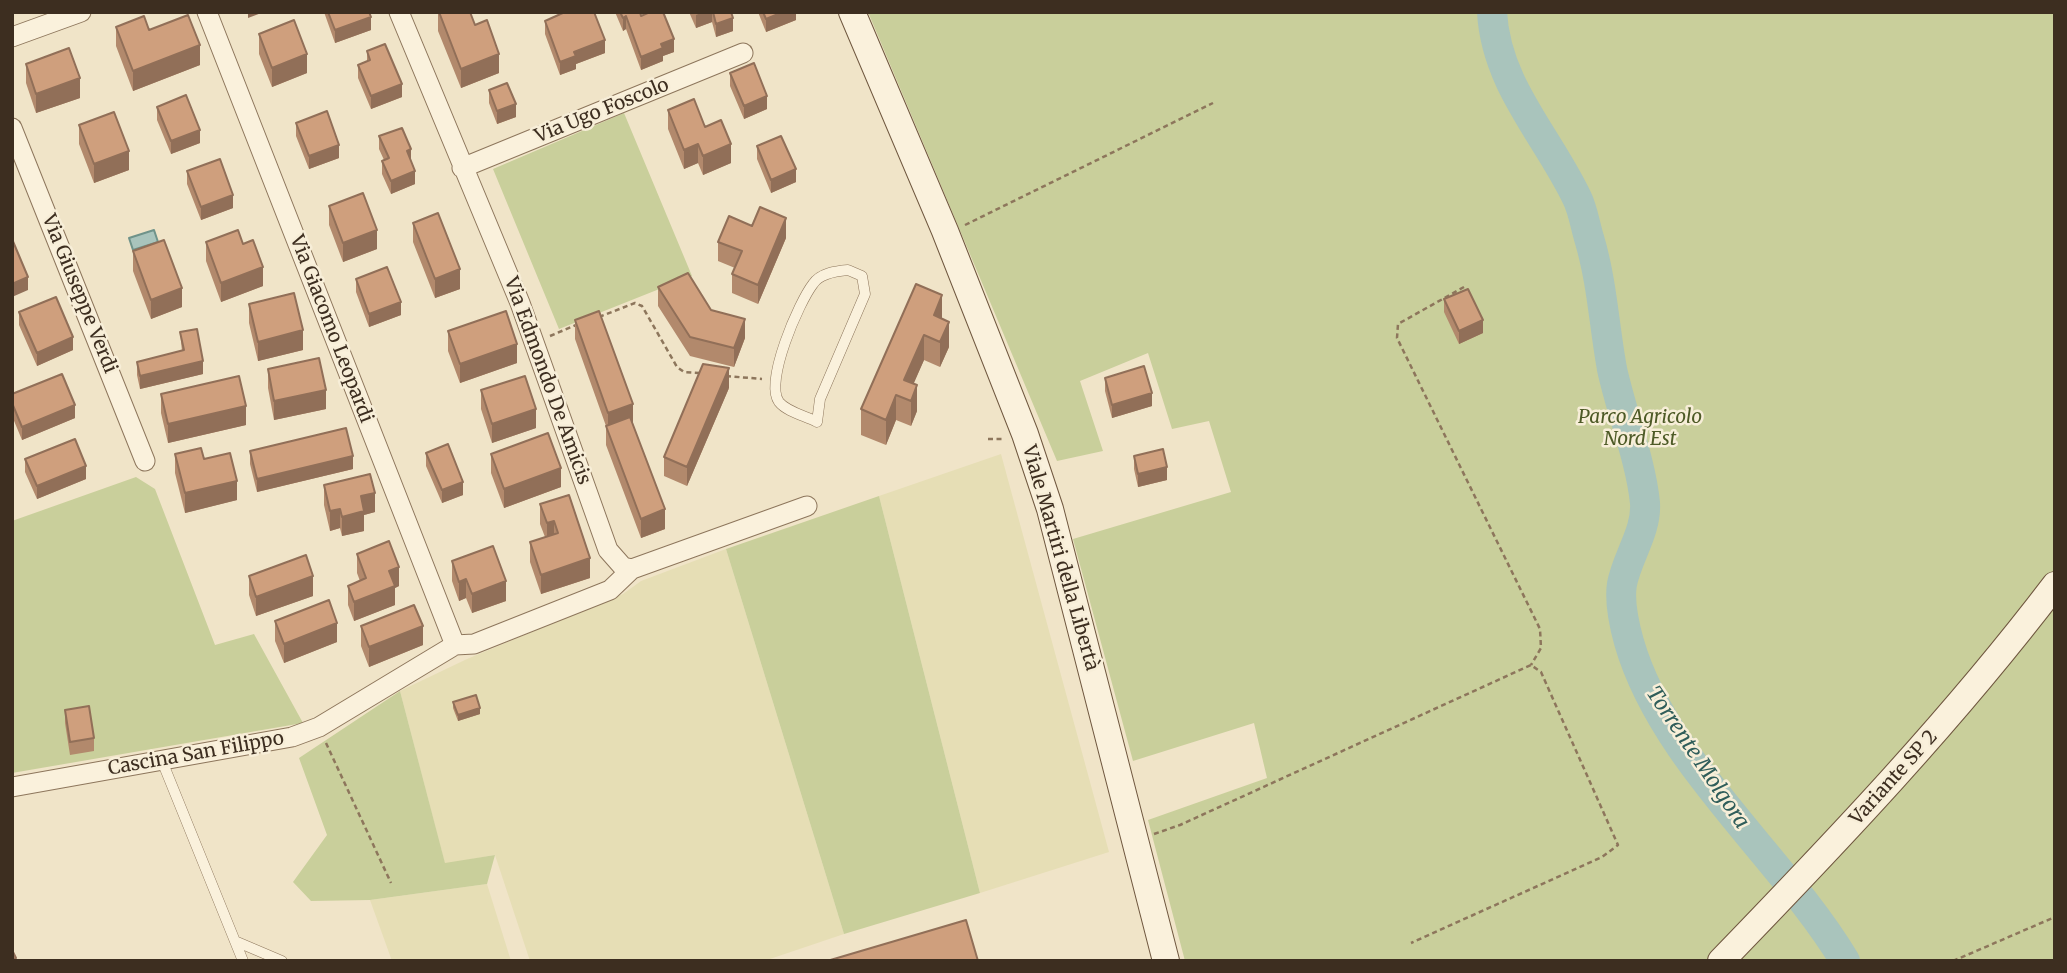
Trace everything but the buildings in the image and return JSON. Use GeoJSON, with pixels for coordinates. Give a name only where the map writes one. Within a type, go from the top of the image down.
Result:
{"type":"FeatureCollection","features":[{"type":"Feature","properties":{"kind":"street"},"geometry":{"type":"LineString","coordinates":[[12,37],[81,12]]}},
{"type":"Feature","properties":{"kind":"street","name":"Via Giacomo Leopardi"},"geometry":{"type":"LineString","coordinates":[[207,12],[455,645]]}},
{"type":"Feature","properties":{"kind":"street","name":"Via Edmondo De Amicis"},"geometry":{"type":"LineString","coordinates":[[399,12],[534,342],[608,550],[623,567],[632,569]]}},
{"type":"Feature","properties":{"kind":"street","name":"Viale Martiri della Libertà"},"geometry":{"type":"LineString","coordinates":[[852,12],[945,231],[1025,434],[1050,509],[1166,961]]}},
{"type":"Feature","properties":{"kind":"street","name":"Via Ugo Foscolo"},"geometry":{"type":"LineString","coordinates":[[462,168],[743,53]]}},
{"type":"Feature","properties":{"kind":"street","name":"Via Giuseppe Verdi"},"geometry":{"type":"LineString","coordinates":[[12,128],[145,461]]}},
{"type":"Feature","properties":{"kind":"street"},"geometry":{"type":"LineString","coordinates":[[632,569],[807,506]]}},
{"type":"Feature","properties":{"kind":"street","name":"Cascina San Filippo"},"geometry":{"type":"LineString","coordinates":[[12,787],[264,744],[319,727],[455,645],[474,644],[610,590],[632,569]]}},
{"type":"Feature","properties":{"kind":"street","name":"Variante SP 2"},"geometry":{"type":"LineString","coordinates":[[1721,961],[1823,858],[1962,702],[2055,585]]}},
{"type":"Feature","properties":{"kind":"lane"},"geometry":{"type":"LineString","coordinates":[[839,271],[856,272],[862,276],[865,294],[820,399],[817,422],[779,401],[775,393],[775,380],[785,339],[813,282],[839,271]]}},
{"type":"Feature","properties":{"kind":"lane"},"geometry":{"type":"LineString","coordinates":[[162,761],[243,961]]}},
{"type":"Feature","properties":{"kind":"lane"},"geometry":{"type":"LineString","coordinates":[[235,941],[282,961]]}},
{"type":"Feature","properties":{"kind":"path"},"geometry":{"type":"LineString","coordinates":[[945,231],[977,220],[1213,103]]}},
{"type":"Feature","properties":{"kind":"path"},"geometry":{"type":"LineString","coordinates":[[1135,840],[1180,825],[1531,666],[1541,648],[1540,629],[1397,338],[1398,324],[1464,287]]}},
{"type":"Feature","properties":{"kind":"path"},"geometry":{"type":"LineString","coordinates":[[597,317],[635,303],[642,306],[677,367],[684,372],[710,374]]}},
{"type":"Feature","properties":{"kind":"path"},"geometry":{"type":"LineString","coordinates":[[534,342],[584,322]]}},
{"type":"Feature","properties":{"kind":"path"},"geometry":{"type":"LineString","coordinates":[[723,376],[775,380]]}},
{"type":"Feature","properties":{"kind":"path"},"geometry":{"type":"LineString","coordinates":[[1411,943],[1602,857],[1618,845],[1541,672],[1531,666]]}},
{"type":"Feature","properties":{"kind":"path"},"geometry":{"type":"LineString","coordinates":[[319,727],[391,883]]}},
{"type":"Feature","properties":{"kind":"path"},"geometry":{"type":"LineString","coordinates":[[1953,961],[2055,917]]}},
{"type":"Feature","properties":{"kind":"shaded area"},"geometry":{"type":"Polygon","coordinates":[[[1001,454],[1109,852],[980,893],[879,496],[1001,454]]]}},
{"type":"Feature","properties":{"kind":"shaded area"},"geometry":{"type":"Polygon","coordinates":[[[726,549],[844,934],[764,961],[530,961],[495,855],[445,864],[400,691],[467,659],[623,594],[641,581],[726,549]]]}},
{"type":"Feature","properties":{"kind":"shaded area"},"geometry":{"type":"Polygon","coordinates":[[[487,884],[511,961],[392,961],[370,900],[487,884]]]}},
{"type":"Feature","properties":{"kind":"green space","name":"Parco Agricolo Nord Est"},"geometry":{"type":"Polygon","coordinates":[[[868,12],[2055,12],[2055,961],[1185,961],[1148,820],[1267,778],[1254,723],[1133,761],[1073,539],[1231,492],[1209,421],[1172,429],[1148,353],[1080,381],[1103,451],[1057,461],[868,12]]]}},
{"type":"Feature","properties":{"kind":"green space"},"geometry":{"type":"Polygon","coordinates":[[[624,113],[692,276],[559,329],[493,169],[624,113]]]}},
{"type":"Feature","properties":{"kind":"green space"},"geometry":{"type":"Polygon","coordinates":[[[136,477],[155,489],[215,645],[254,634],[303,723],[12,773],[12,521],[136,477]]]}},
{"type":"Feature","properties":{"kind":"green space"},"geometry":{"type":"Polygon","coordinates":[[[879,496],[980,893],[844,934],[726,549],[879,496]]]}},
{"type":"Feature","properties":{"kind":"green space"},"geometry":{"type":"Polygon","coordinates":[[[400,691],[445,863],[495,855],[487,884],[370,900],[311,901],[293,882],[327,835],[299,758],[400,691]]]}},
{"type":"Feature","properties":{"kind":"water"},"geometry":{"type":"Polygon","coordinates":[[[154,230],[158,242],[133,250],[129,238],[154,230]]]}},
{"type":"Feature","properties":{"kind":"waterway","name":"Torrente Molgora"},"geometry":{"type":"LineString","coordinates":[[1492,12],[1503,63],[1525,109],[1577,198],[1597,270],[1612,369],[1645,503],[1643,524],[1621,591],[1629,642],[1645,686],[1668,727],[1696,768],[1819,922],[1845,961]]}}]}
